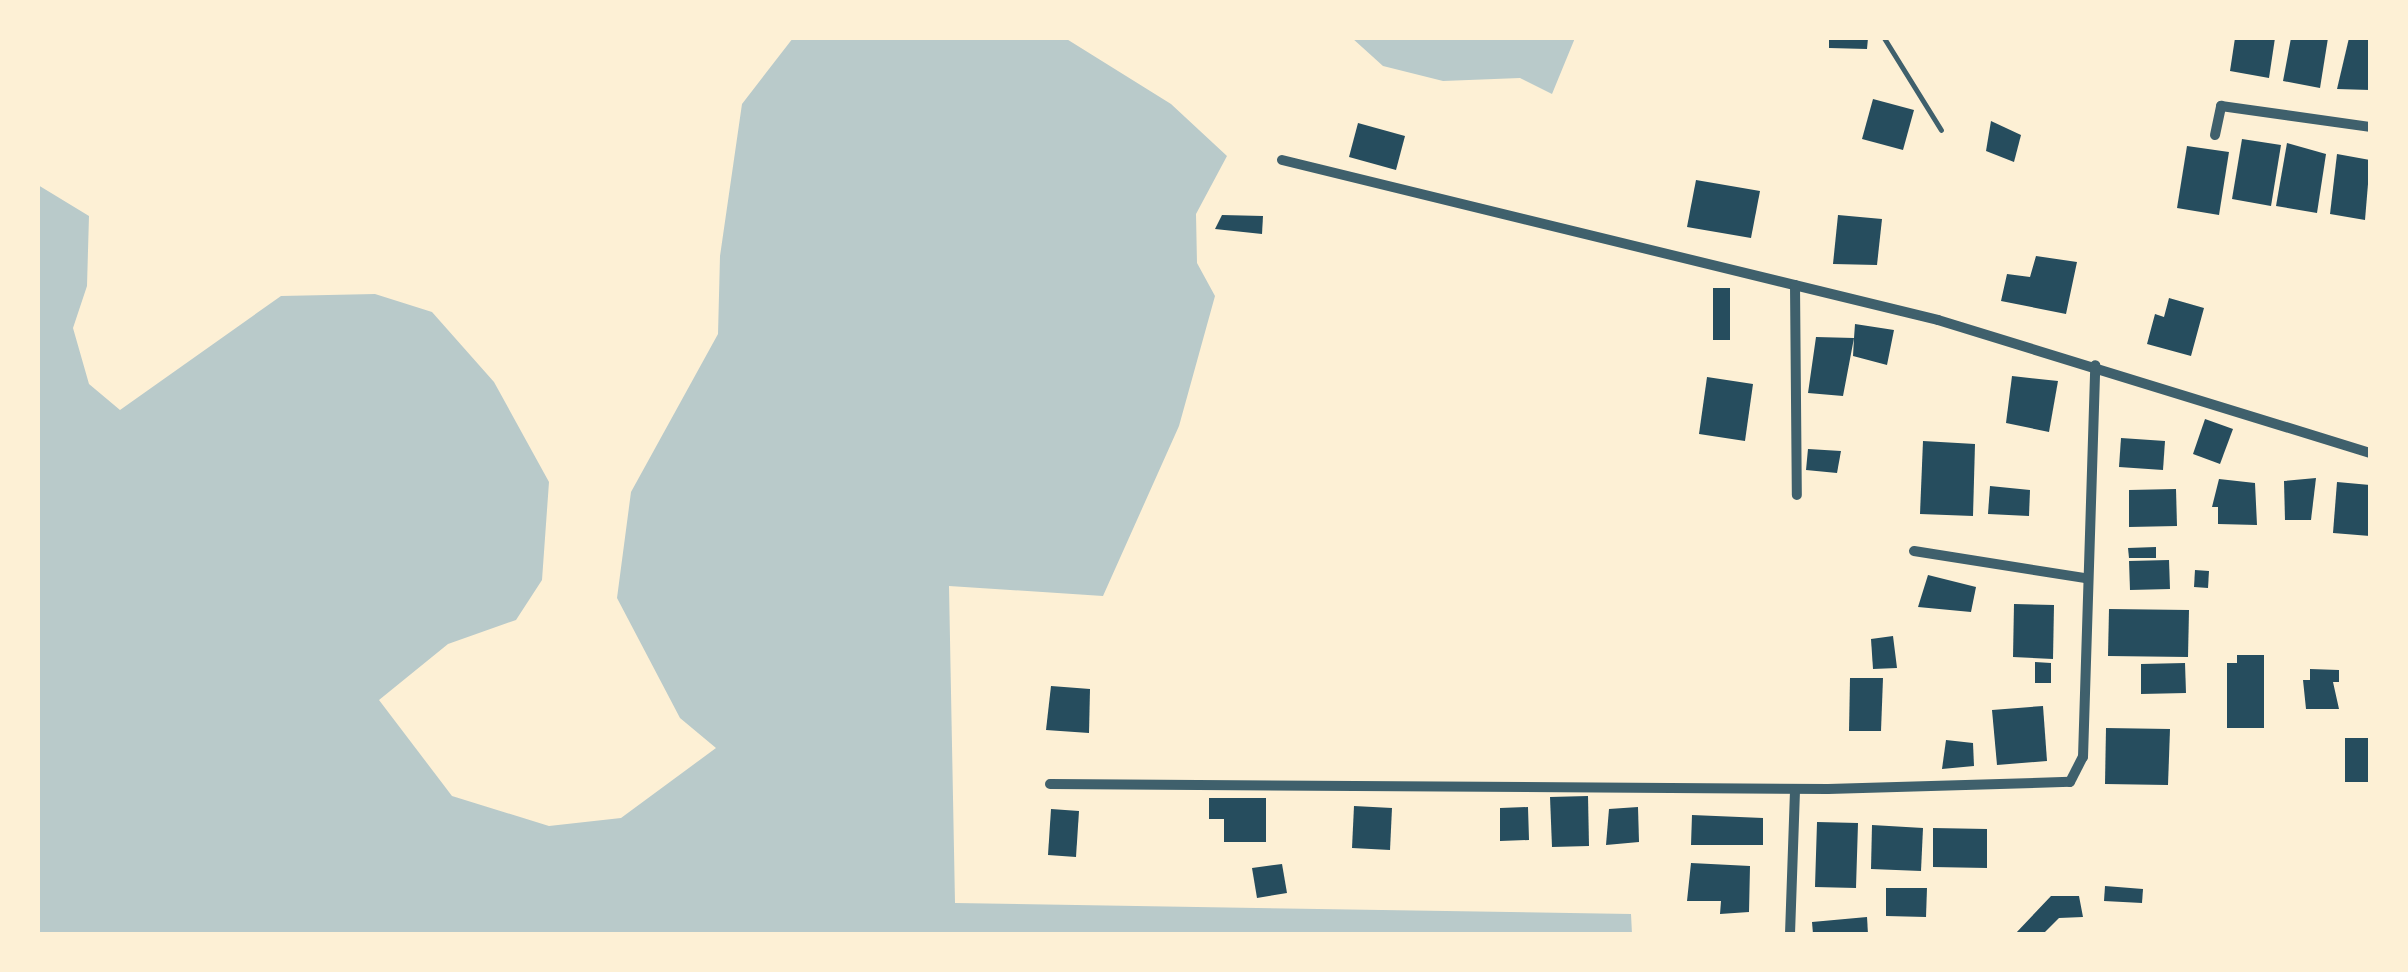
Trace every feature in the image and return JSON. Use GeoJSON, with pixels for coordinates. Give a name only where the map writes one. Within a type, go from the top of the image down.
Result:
{"type":"FeatureCollection","features":[{"type":"Feature","properties":{"kind":"street"},"geometry":{"type":"LineString","coordinates":[[2215,134],[2221,106],[2370,127]]}},
{"type":"Feature","properties":{"kind":"street"},"geometry":{"type":"LineString","coordinates":[[1282,160],[1795,285],[2095,365],[2370,453]]}},
{"type":"Feature","properties":{"kind":"street"},"geometry":{"type":"LineString","coordinates":[[1795,285],[1797,495]]}},
{"type":"Feature","properties":{"kind":"street"},"geometry":{"type":"LineString","coordinates":[[1050,784],[1795,789],[2070,782],[2083,757],[2084,578],[2095,365]]}},
{"type":"Feature","properties":{"kind":"street"},"geometry":{"type":"LineString","coordinates":[[1914,550],[2084,578]]}},
{"type":"Feature","properties":{"kind":"street"},"geometry":{"type":"LineString","coordinates":[[1790,934],[1795,789]]}},
{"type":"Feature","properties":{"kind":"lane"},"geometry":{"type":"LineString","coordinates":[[1884,38],[1941,130]]}},
{"type":"Feature","properties":{"kind":"shaded area"},"geometry":{"type":"Polygon","coordinates":[[[793,38],[1065,38],[1171,104],[1227,156],[1196,214],[1197,263],[1215,296],[1179,426],[1103,596],[949,586],[955,903],[1631,914],[1632,934],[38,934],[38,185],[89,216],[87,286],[73,328],[89,384],[120,410],[281,296],[375,294],[432,312],[494,382],[549,482],[542,580],[516,620],[448,644],[379,700],[452,796],[549,826],[621,818],[716,748],[680,718],[617,598],[631,492],[718,334],[720,256],[742,104],[793,38]]]}},
{"type":"Feature","properties":{"kind":"shaded area"},"geometry":{"type":"Polygon","coordinates":[[[1352,38],[1575,38],[1552,94],[1520,78],[1443,81],[1383,66],[1352,38]]]}},
{"type":"Feature","properties":{"kind":"building"},"geometry":{"type":"Polygon","coordinates":[[[1829,38],[1868,38],[1867,49],[1829,48],[1829,38]]]}},
{"type":"Feature","properties":{"kind":"building"},"geometry":{"type":"Polygon","coordinates":[[[2235,38],[2275,38],[2269,78],[2230,71],[2235,38]]]}},
{"type":"Feature","properties":{"kind":"building"},"geometry":{"type":"Polygon","coordinates":[[[2291,38],[2328,38],[2320,88],[2283,81],[2291,38]]]}},
{"type":"Feature","properties":{"kind":"building"},"geometry":{"type":"Polygon","coordinates":[[[2349,38],[2370,38],[2370,90],[2337,89],[2349,38]]]}},
{"type":"Feature","properties":{"kind":"building"},"geometry":{"type":"Polygon","coordinates":[[[1873,99],[1914,110],[1903,150],[1862,139],[1873,99]]]}},
{"type":"Feature","properties":{"kind":"building"},"geometry":{"type":"Polygon","coordinates":[[[1991,121],[2021,135],[2014,162],[1986,151],[1991,121]]]}},
{"type":"Feature","properties":{"kind":"building"},"geometry":{"type":"Polygon","coordinates":[[[1358,123],[1405,136],[1396,170],[1349,157],[1358,123]]]}},
{"type":"Feature","properties":{"kind":"building"},"geometry":{"type":"Polygon","coordinates":[[[2242,139],[2281,145],[2271,206],[2232,199],[2242,139]]]}},
{"type":"Feature","properties":{"kind":"building"},"geometry":{"type":"Polygon","coordinates":[[[2287,143],[2326,154],[2317,213],[2276,206],[2287,143]]]}},
{"type":"Feature","properties":{"kind":"building"},"geometry":{"type":"Polygon","coordinates":[[[2187,146],[2229,152],[2219,215],[2177,208],[2187,146]]]}},
{"type":"Feature","properties":{"kind":"building"},"geometry":{"type":"Polygon","coordinates":[[[2337,154],[2370,160],[2365,220],[2330,214],[2337,154]]]}},
{"type":"Feature","properties":{"kind":"building"},"geometry":{"type":"Polygon","coordinates":[[[1696,180],[1760,191],[1751,238],[1687,227],[1696,180]]]}},
{"type":"Feature","properties":{"kind":"building"},"geometry":{"type":"Polygon","coordinates":[[[1222,215],[1263,216],[1262,234],[1215,229],[1222,215]]]}},
{"type":"Feature","properties":{"kind":"building"},"geometry":{"type":"Polygon","coordinates":[[[1838,215],[1882,219],[1877,265],[1833,264],[1838,215]]]}},
{"type":"Feature","properties":{"kind":"building"},"geometry":{"type":"Polygon","coordinates":[[[2036,256],[2077,262],[2066,314],[2001,301],[2007,274],[2030,277],[2036,256]]]}},
{"type":"Feature","properties":{"kind":"building"},"geometry":{"type":"Polygon","coordinates":[[[1713,288],[1730,288],[1730,340],[1713,340],[1713,288]]]}},
{"type":"Feature","properties":{"kind":"building"},"geometry":{"type":"Polygon","coordinates":[[[2169,298],[2204,308],[2191,356],[2147,344],[2155,314],[2164,317],[2169,298]]]}},
{"type":"Feature","properties":{"kind":"building"},"geometry":{"type":"Polygon","coordinates":[[[1855,324],[1894,330],[1887,365],[1853,356],[1855,324]]]}},
{"type":"Feature","properties":{"kind":"building"},"geometry":{"type":"Polygon","coordinates":[[[1816,337],[1854,338],[1843,396],[1808,393],[1816,337]]]}},
{"type":"Feature","properties":{"kind":"building"},"geometry":{"type":"Polygon","coordinates":[[[2012,376],[2058,381],[2049,432],[2006,423],[2012,376]]]}},
{"type":"Feature","properties":{"kind":"building"},"geometry":{"type":"Polygon","coordinates":[[[1707,377],[1753,384],[1745,441],[1699,434],[1707,377]]]}},
{"type":"Feature","properties":{"kind":"building"},"geometry":{"type":"Polygon","coordinates":[[[2205,419],[2233,429],[2220,464],[2193,454],[2205,419]]]}},
{"type":"Feature","properties":{"kind":"building"},"geometry":{"type":"Polygon","coordinates":[[[2121,438],[2165,441],[2163,470],[2119,467],[2121,438]]]}},
{"type":"Feature","properties":{"kind":"building"},"geometry":{"type":"Polygon","coordinates":[[[1923,441],[1975,444],[1973,516],[1920,514],[1923,441]]]}},
{"type":"Feature","properties":{"kind":"building"},"geometry":{"type":"Polygon","coordinates":[[[1808,449],[1841,451],[1837,473],[1806,470],[1808,449]]]}},
{"type":"Feature","properties":{"kind":"building"},"geometry":{"type":"Polygon","coordinates":[[[2316,478],[2311,520],[2285,520],[2284,481],[2316,478]]]}},
{"type":"Feature","properties":{"kind":"building"},"geometry":{"type":"Polygon","coordinates":[[[2219,479],[2255,483],[2257,525],[2218,524],[2218,507],[2212,507],[2219,479]]]}},
{"type":"Feature","properties":{"kind":"building"},"geometry":{"type":"Polygon","coordinates":[[[2337,482],[2370,485],[2370,536],[2333,533],[2337,482]]]}},
{"type":"Feature","properties":{"kind":"building"},"geometry":{"type":"Polygon","coordinates":[[[1990,486],[2030,490],[2029,516],[1988,514],[1990,486]]]}},
{"type":"Feature","properties":{"kind":"building"},"geometry":{"type":"Polygon","coordinates":[[[2176,489],[2177,526],[2129,527],[2129,490],[2176,489]]]}},
{"type":"Feature","properties":{"kind":"building"},"geometry":{"type":"Polygon","coordinates":[[[2156,547],[2156,558],[2129,558],[2128,548],[2156,547]]]}},
{"type":"Feature","properties":{"kind":"building"},"geometry":{"type":"Polygon","coordinates":[[[2169,560],[2170,589],[2130,590],[2129,561],[2169,560]]]}},
{"type":"Feature","properties":{"kind":"building"},"geometry":{"type":"Polygon","coordinates":[[[2195,570],[2209,571],[2208,588],[2194,587],[2195,570]]]}},
{"type":"Feature","properties":{"kind":"building"},"geometry":{"type":"Polygon","coordinates":[[[1928,575],[1976,587],[1971,612],[1918,607],[1928,575]]]}},
{"type":"Feature","properties":{"kind":"building"},"geometry":{"type":"Polygon","coordinates":[[[2014,604],[2054,605],[2053,659],[2013,657],[2014,604]]]}},
{"type":"Feature","properties":{"kind":"building"},"geometry":{"type":"Polygon","coordinates":[[[2109,609],[2189,610],[2188,657],[2108,656],[2109,609]]]}},
{"type":"Feature","properties":{"kind":"building"},"geometry":{"type":"Polygon","coordinates":[[[1893,636],[1897,668],[1873,669],[1871,639],[1893,636]]]}},
{"type":"Feature","properties":{"kind":"building"},"geometry":{"type":"Polygon","coordinates":[[[2237,655],[2264,655],[2264,728],[2227,728],[2227,663],[2237,663],[2237,655]]]}},
{"type":"Feature","properties":{"kind":"building"},"geometry":{"type":"Polygon","coordinates":[[[2035,662],[2051,663],[2051,683],[2035,683],[2035,662]]]}},
{"type":"Feature","properties":{"kind":"building"},"geometry":{"type":"Polygon","coordinates":[[[2185,663],[2186,693],[2141,694],[2141,664],[2185,663]]]}},
{"type":"Feature","properties":{"kind":"building"},"geometry":{"type":"Polygon","coordinates":[[[2310,669],[2339,670],[2339,682],[2333,682],[2339,709],[2306,709],[2303,680],[2310,680],[2310,669]]]}},
{"type":"Feature","properties":{"kind":"building"},"geometry":{"type":"Polygon","coordinates":[[[1850,678],[1883,678],[1881,731],[1849,731],[1850,678]]]}},
{"type":"Feature","properties":{"kind":"building"},"geometry":{"type":"Polygon","coordinates":[[[1051,686],[1090,689],[1089,733],[1046,730],[1051,686]]]}},
{"type":"Feature","properties":{"kind":"building"},"geometry":{"type":"Polygon","coordinates":[[[2043,706],[2047,761],[1997,765],[1992,710],[2043,706]]]}},
{"type":"Feature","properties":{"kind":"building"},"geometry":{"type":"Polygon","coordinates":[[[2106,728],[2170,729],[2168,785],[2105,784],[2106,728]]]}},
{"type":"Feature","properties":{"kind":"building"},"geometry":{"type":"Polygon","coordinates":[[[2345,738],[2370,738],[2370,782],[2345,782],[2345,738]]]}},
{"type":"Feature","properties":{"kind":"building"},"geometry":{"type":"Polygon","coordinates":[[[1946,740],[1973,743],[1974,766],[1942,769],[1946,740]]]}},
{"type":"Feature","properties":{"kind":"building"},"geometry":{"type":"Polygon","coordinates":[[[1588,796],[1589,846],[1552,847],[1550,797],[1588,796]]]}},
{"type":"Feature","properties":{"kind":"building"},"geometry":{"type":"Polygon","coordinates":[[[1209,798],[1266,798],[1266,842],[1224,842],[1224,819],[1209,819],[1209,798]]]}},
{"type":"Feature","properties":{"kind":"building"},"geometry":{"type":"Polygon","coordinates":[[[1354,806],[1392,808],[1390,850],[1352,848],[1354,806]]]}},
{"type":"Feature","properties":{"kind":"building"},"geometry":{"type":"Polygon","coordinates":[[[1528,807],[1529,840],[1500,841],[1500,808],[1528,807]]]}},
{"type":"Feature","properties":{"kind":"building"},"geometry":{"type":"Polygon","coordinates":[[[1638,807],[1639,842],[1606,845],[1609,809],[1638,807]]]}},
{"type":"Feature","properties":{"kind":"building"},"geometry":{"type":"Polygon","coordinates":[[[1051,809],[1079,811],[1076,857],[1048,855],[1051,809]]]}},
{"type":"Feature","properties":{"kind":"building"},"geometry":{"type":"Polygon","coordinates":[[[1692,815],[1763,818],[1763,845],[1691,845],[1692,815]]]}},
{"type":"Feature","properties":{"kind":"building"},"geometry":{"type":"Polygon","coordinates":[[[1817,822],[1858,823],[1856,888],[1815,887],[1817,822]]]}},
{"type":"Feature","properties":{"kind":"building"},"geometry":{"type":"Polygon","coordinates":[[[1872,825],[1923,828],[1921,871],[1871,869],[1872,825]]]}},
{"type":"Feature","properties":{"kind":"building"},"geometry":{"type":"Polygon","coordinates":[[[1933,828],[1987,829],[1987,868],[1933,867],[1933,828]]]}},
{"type":"Feature","properties":{"kind":"building"},"geometry":{"type":"Polygon","coordinates":[[[1691,863],[1750,866],[1749,912],[1720,914],[1721,901],[1687,901],[1691,863]]]}},
{"type":"Feature","properties":{"kind":"building"},"geometry":{"type":"Polygon","coordinates":[[[1282,864],[1287,893],[1257,898],[1252,868],[1282,864]]]}},
{"type":"Feature","properties":{"kind":"building"},"geometry":{"type":"Polygon","coordinates":[[[2105,886],[2143,889],[2142,903],[2104,901],[2105,886]]]}},
{"type":"Feature","properties":{"kind":"building"},"geometry":{"type":"Polygon","coordinates":[[[1886,888],[1927,888],[1926,917],[1886,916],[1886,888]]]}},
{"type":"Feature","properties":{"kind":"building"},"geometry":{"type":"Polygon","coordinates":[[[2051,896],[2079,896],[2083,917],[2059,918],[2043,934],[2015,934],[2051,896]]]}},
{"type":"Feature","properties":{"kind":"building"},"geometry":{"type":"Polygon","coordinates":[[[1867,917],[1868,934],[1813,934],[1812,922],[1867,917]]]}}]}
